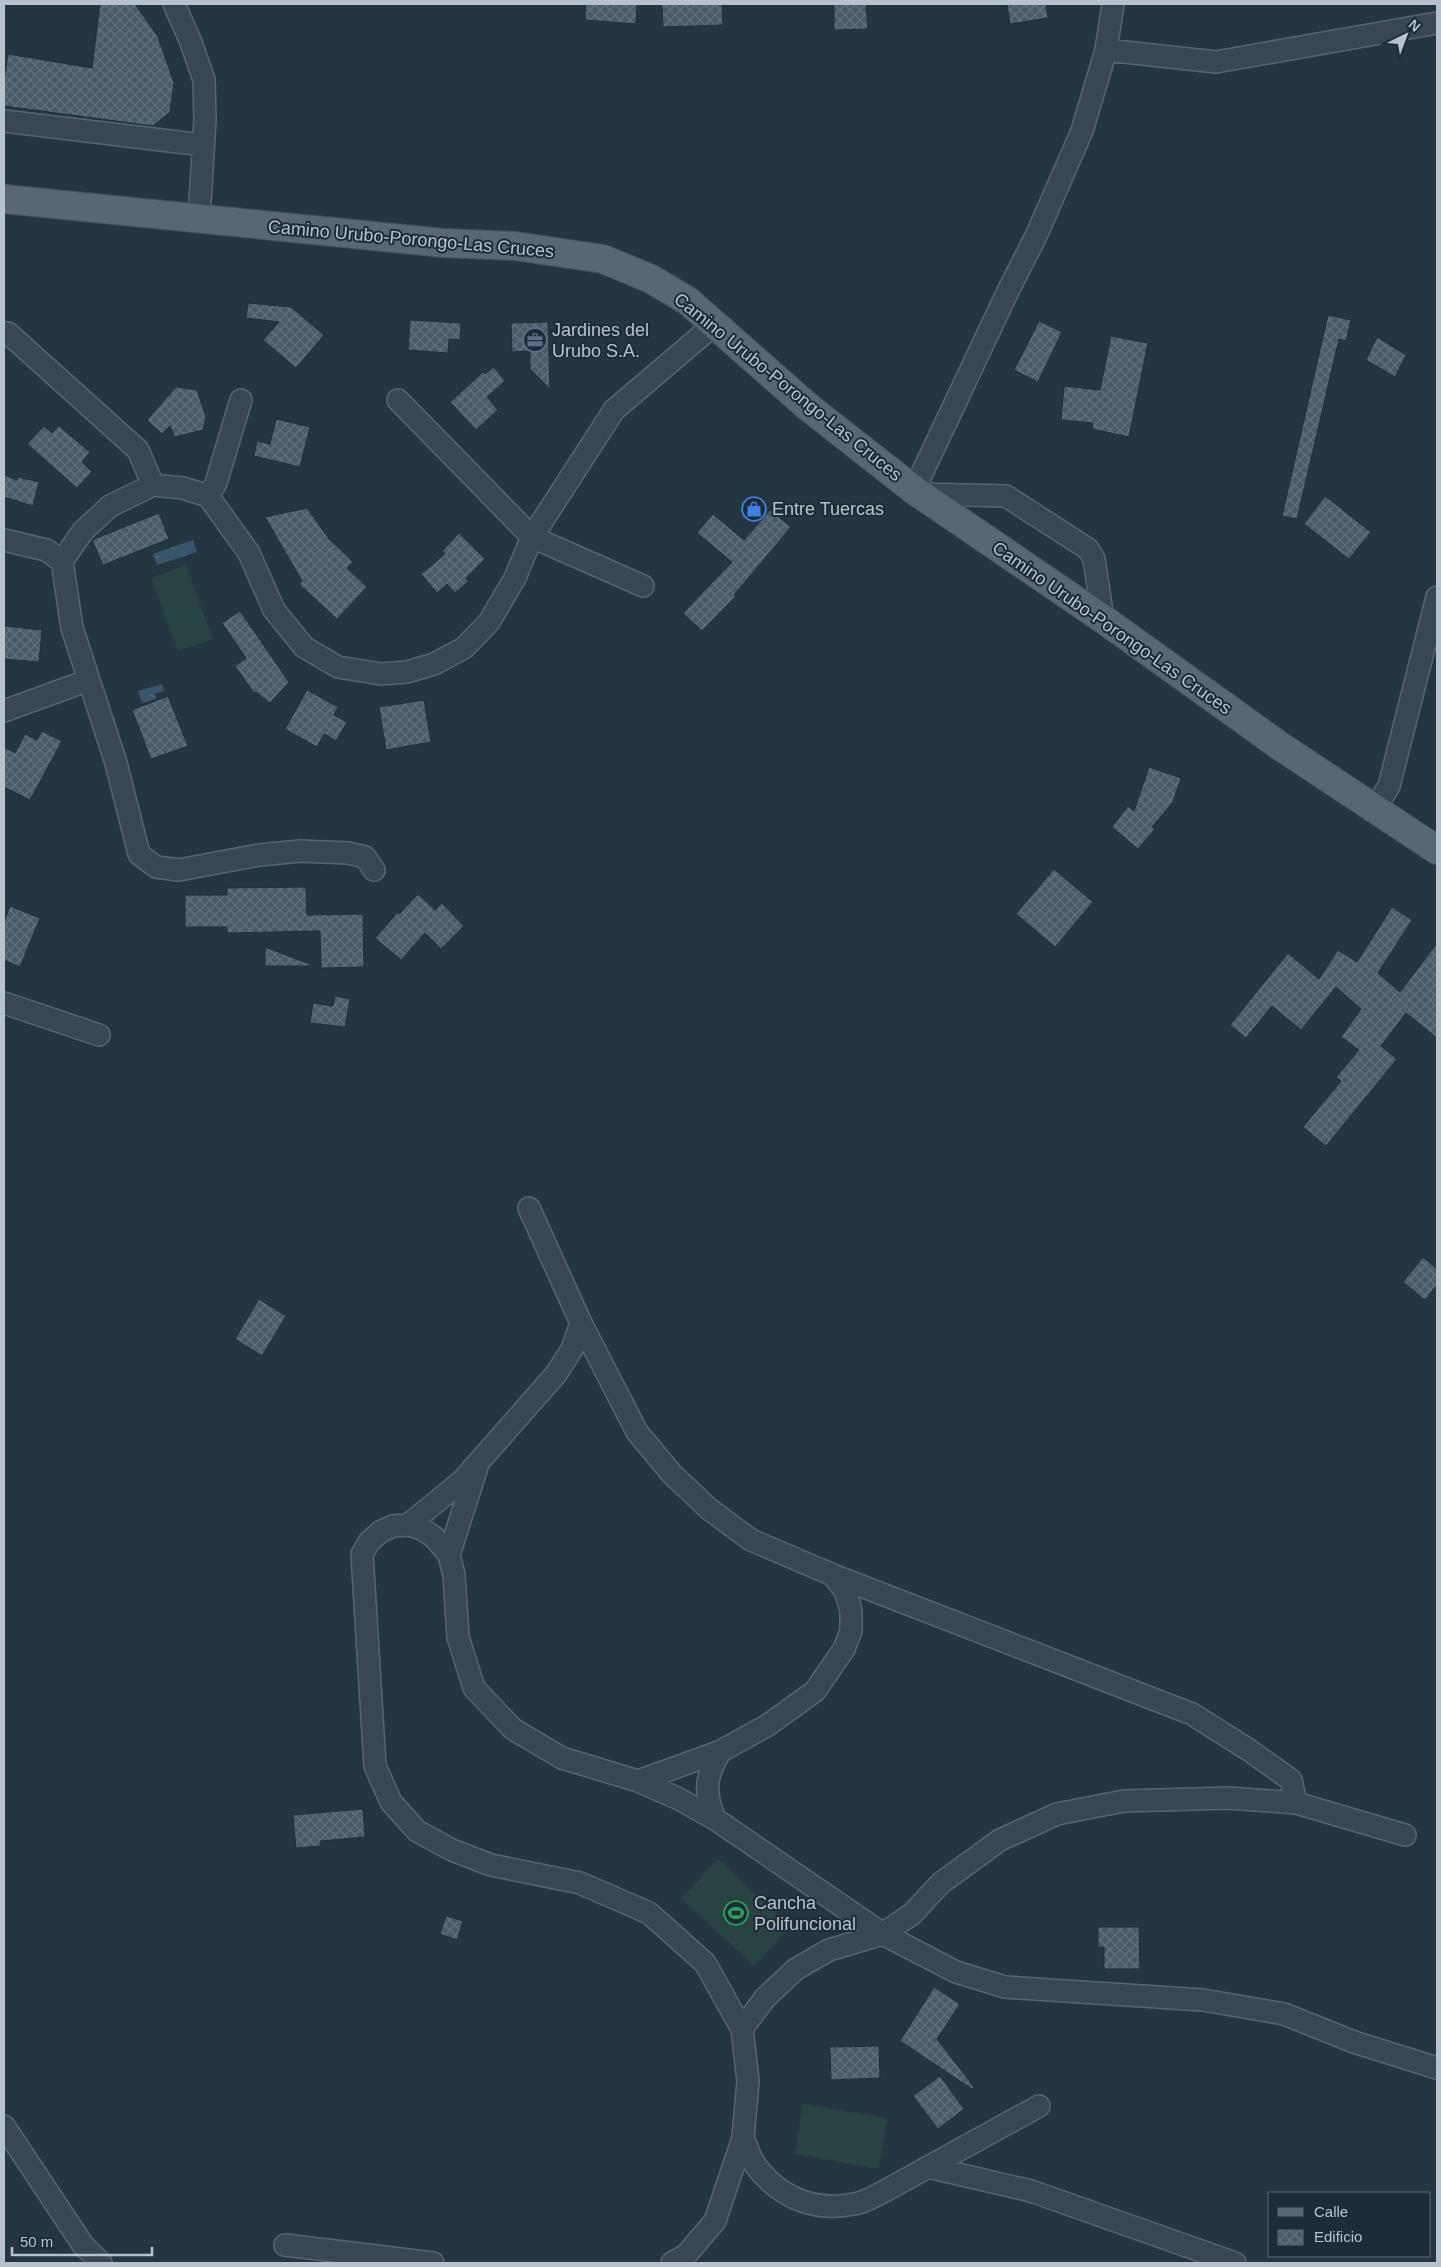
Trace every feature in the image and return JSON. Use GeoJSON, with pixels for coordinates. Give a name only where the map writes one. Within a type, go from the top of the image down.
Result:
{"type":"FeatureCollection","features":[{"type":"Feature","properties":{"kind":"main road","name":"Camino Urubo-Porongo-Las Cruces"},"geometry":{"type":"LineString","coordinates":[[4,199],[443,243],[516,246],[602,259],[651,279],[688,301],[814,411],[919,492],[1103,619],[1280,746],[1437,850]]}},
{"type":"Feature","properties":{"kind":"street"},"geometry":{"type":"LineString","coordinates":[[174,4],[184,24],[204,80],[199,218]]}},
{"type":"Feature","properties":{"kind":"street"},"geometry":{"type":"LineString","coordinates":[[1103,619],[1094,559],[1088,549],[1006,496],[919,492],[1009,289],[1036,236],[1075,148],[1106,50],[1114,4]]}},
{"type":"Feature","properties":{"kind":"street"},"geometry":{"type":"LineString","coordinates":[[1106,50],[1216,62],[1437,23]]}},
{"type":"Feature","properties":{"kind":"street"},"geometry":{"type":"LineString","coordinates":[[4,121],[203,145]]}},
{"type":"Feature","properties":{"kind":"street"},"geometry":{"type":"LineString","coordinates":[[374,870],[365,857],[348,852],[300,851],[259,855],[179,870],[156,867],[139,854],[116,763],[72,628],[62,561],[83,531],[110,506],[153,485],[183,488],[208,496],[249,554],[274,610],[304,647],[338,667],[381,674],[407,672],[434,664],[464,648],[489,622],[515,578],[532,537],[614,410],[715,324]]}},
{"type":"Feature","properties":{"kind":"street"},"geometry":{"type":"LineString","coordinates":[[8,332],[138,450],[153,485]]}},
{"type":"Feature","properties":{"kind":"street"},"geometry":{"type":"LineString","coordinates":[[208,496],[216,483],[241,400]]}},
{"type":"Feature","properties":{"kind":"street"},"geometry":{"type":"LineString","coordinates":[[398,400],[532,537],[643,586]]}},
{"type":"Feature","properties":{"kind":"street"},"geometry":{"type":"LineString","coordinates":[[4,540],[46,550],[62,561]]}},
{"type":"Feature","properties":{"kind":"street"},"geometry":{"type":"LineString","coordinates":[[1375,808],[1389,786],[1437,597]]}},
{"type":"Feature","properties":{"kind":"street"},"geometry":{"type":"LineString","coordinates":[[4,711],[88,680]]}},
{"type":"Feature","properties":{"kind":"street"},"geometry":{"type":"LineString","coordinates":[[4,1003],[99,1036]]}},
{"type":"Feature","properties":{"kind":"street"},"geometry":{"type":"LineString","coordinates":[[529,1208],[581,1324],[637,1432],[672,1474],[709,1509],[751,1540],[833,1576],[1192,1714],[1249,1750],[1291,1780],[1296,1803]]}},
{"type":"Feature","properties":{"kind":"street"},"geometry":{"type":"LineString","coordinates":[[408,1525],[462,1481],[556,1374],[572,1349],[581,1324]]}},
{"type":"Feature","properties":{"kind":"street"},"geometry":{"type":"LineString","coordinates":[[449,1555],[477,1464]]}},
{"type":"Feature","properties":{"kind":"street"},"geometry":{"type":"LineString","coordinates":[[672,2263],[686,2255],[714,2220],[743,2138],[748,2081],[742,2028],[705,1963],[649,1913],[580,1883],[491,1865],[452,1850],[417,1831],[391,1802],[374,1766],[362,1554],[369,1542],[380,1532],[393,1526],[408,1525],[422,1529],[434,1537],[449,1555],[454,1575],[458,1637],[474,1688],[513,1729],[562,1758],[638,1781],[677,1798],[715,1819],[883,1934],[956,1972],[1005,1987],[1203,2000],[1284,2014],[1354,2042],[1437,2068]]}},
{"type":"Feature","properties":{"kind":"street"},"geometry":{"type":"LineString","coordinates":[[638,1781],[721,1751],[768,1725],[815,1691],[844,1650],[850,1631],[851,1610],[844,1592],[833,1576]]}},
{"type":"Feature","properties":{"kind":"street"},"geometry":{"type":"LineString","coordinates":[[715,1819],[708,1802],[706,1784],[711,1766],[721,1751]]}},
{"type":"Feature","properties":{"kind":"street"},"geometry":{"type":"LineString","coordinates":[[742,2028],[765,1998],[796,1969],[829,1950],[883,1934],[912,1914],[941,1883],[1000,1840],[1056,1814],[1124,1801],[1229,1798],[1296,1803],[1405,1835]]}},
{"type":"Feature","properties":{"kind":"street"},"geometry":{"type":"LineString","coordinates":[[743,2138],[754,2165],[774,2186],[799,2201],[828,2207],[856,2204],[1039,2106]]}},
{"type":"Feature","properties":{"kind":"street"},"geometry":{"type":"LineString","coordinates":[[4,2126],[83,2244],[101,2263]]}},
{"type":"Feature","properties":{"kind":"street"},"geometry":{"type":"LineString","coordinates":[[928,2167],[1031,2191],[1235,2263]]}},
{"type":"Feature","properties":{"kind":"street"},"geometry":{"type":"LineString","coordinates":[[285,2245],[433,2263]]}},
{"type":"Feature","properties":{"kind":"green space"},"geometry":{"type":"Polygon","coordinates":[[[186,565],[213,639],[178,651],[151,578],[186,565]]]}},
{"type":"Feature","properties":{"kind":"green space","name":"Cancha Polifuncional"},"geometry":{"type":"Polygon","coordinates":[[[718,1859],[790,1927],[754,1966],[681,1898],[718,1859]]]}},
{"type":"Feature","properties":{"kind":"green space"},"geometry":{"type":"Polygon","coordinates":[[[803,2104],[887,2118],[879,2169],[795,2154],[803,2104]]]}},
{"type":"Feature","properties":{"kind":"water"},"geometry":{"type":"Polygon","coordinates":[[[193,540],[197,552],[157,565],[153,554],[193,540]]]}},
{"type":"Feature","properties":{"kind":"water"},"geometry":{"type":"Polygon","coordinates":[[[162,684],[164,691],[154,694],[156,699],[142,703],[138,691],[162,684]]]}},
{"type":"Feature","properties":{"kind":"building"},"geometry":{"type":"Polygon","coordinates":[[[100,4],[135,4],[158,37],[174,83],[170,112],[153,126],[4,106],[4,81],[8,54],[92,68],[100,4]]]}},
{"type":"Feature","properties":{"kind":"building"},"geometry":{"type":"Polygon","coordinates":[[[586,4],[637,4],[636,24],[585,20],[586,4]]]}},
{"type":"Feature","properties":{"kind":"building"},"geometry":{"type":"Polygon","coordinates":[[[662,4],[722,4],[723,25],[663,27],[662,4]]]}},
{"type":"Feature","properties":{"kind":"building"},"geometry":{"type":"Polygon","coordinates":[[[834,4],[866,4],[868,29],[834,30],[834,4]]]}},
{"type":"Feature","properties":{"kind":"building"},"geometry":{"type":"Polygon","coordinates":[[[1007,4],[1046,4],[1048,18],[1010,24],[1007,4]]]}},
{"type":"Feature","properties":{"kind":"building"},"geometry":{"type":"Polygon","coordinates":[[[248,303],[291,307],[324,335],[296,368],[263,340],[279,322],[246,318],[248,303]]]}},
{"type":"Feature","properties":{"kind":"building"},"geometry":{"type":"Polygon","coordinates":[[[1328,315],[1351,320],[1346,341],[1339,339],[1297,519],[1282,516],[1328,315]]]}},
{"type":"Feature","properties":{"kind":"building"},"geometry":{"type":"Polygon","coordinates":[[[410,320],[461,323],[460,340],[449,339],[448,353],[408,350],[410,320]]]}},
{"type":"Feature","properties":{"kind":"building"},"geometry":{"type":"Polygon","coordinates":[[[1039,321],[1062,332],[1038,382],[1014,370],[1039,321]]]}},
{"type":"Feature","properties":{"kind":"building"},"geometry":{"type":"Polygon","coordinates":[[[548,322],[550,389],[530,369],[530,351],[512,352],[511,323],[548,322]]]}},
{"type":"Feature","properties":{"kind":"building"},"geometry":{"type":"Polygon","coordinates":[[[1111,336],[1148,343],[1129,437],[1092,429],[1093,423],[1061,420],[1064,386],[1100,390],[1111,336]]]}},
{"type":"Feature","properties":{"kind":"building"},"geometry":{"type":"Polygon","coordinates":[[[1377,337],[1406,355],[1395,377],[1366,360],[1377,337]]]}},
{"type":"Feature","properties":{"kind":"building"},"geometry":{"type":"Polygon","coordinates":[[[494,367],[505,381],[487,397],[498,410],[476,430],[450,402],[483,372],[485,374],[494,367]]]}},
{"type":"Feature","properties":{"kind":"building"},"geometry":{"type":"Polygon","coordinates":[[[176,387],[197,390],[206,417],[203,430],[175,437],[170,426],[162,434],[147,420],[176,387]]]}},
{"type":"Feature","properties":{"kind":"building"},"geometry":{"type":"Polygon","coordinates":[[[276,419],[310,427],[300,467],[254,456],[257,441],[270,444],[276,419]]]}},
{"type":"Feature","properties":{"kind":"building"},"geometry":{"type":"Polygon","coordinates":[[[44,426],[52,433],[59,426],[90,452],[82,462],[92,472],[77,488],[27,444],[44,426]]]}},
{"type":"Feature","properties":{"kind":"building"},"geometry":{"type":"Polygon","coordinates":[[[4,475],[17,480],[18,477],[39,482],[33,506],[4,497],[4,475]]]}},
{"type":"Feature","properties":{"kind":"building"},"geometry":{"type":"Polygon","coordinates":[[[1325,496],[1371,532],[1349,559],[1304,524],[1325,496]]]}},
{"type":"Feature","properties":{"kind":"building"},"geometry":{"type":"Polygon","coordinates":[[[307,508],[329,539],[353,562],[347,568],[367,587],[337,619],[299,584],[302,581],[265,517],[307,508]]]}},
{"type":"Feature","properties":{"kind":"building"},"geometry":{"type":"Polygon","coordinates":[[[770,510],[791,527],[734,595],[736,596],[702,631],[683,613],[732,562],[697,533],[713,514],[744,540],[770,510]]]}},
{"type":"Feature","properties":{"kind":"building"},"geometry":{"type":"Polygon","coordinates":[[[159,513],[169,539],[103,565],[92,540],[159,513]]]}},
{"type":"Feature","properties":{"kind":"building"},"geometry":{"type":"Polygon","coordinates":[[[459,533],[485,559],[466,578],[469,581],[455,593],[447,584],[437,593],[421,574],[445,554],[442,551],[459,533]]]}},
{"type":"Feature","properties":{"kind":"building"},"geometry":{"type":"Polygon","coordinates":[[[240,611],[289,682],[270,703],[256,692],[254,693],[235,666],[246,658],[222,623],[240,611]]]}},
{"type":"Feature","properties":{"kind":"building"},"geometry":{"type":"Polygon","coordinates":[[[4,626],[42,630],[39,662],[4,659],[4,626]]]}},
{"type":"Feature","properties":{"kind":"building"},"geometry":{"type":"Polygon","coordinates":[[[307,690],[338,707],[334,715],[347,722],[336,741],[324,734],[317,747],[285,729],[307,690]]]}},
{"type":"Feature","properties":{"kind":"building"},"geometry":{"type":"Polygon","coordinates":[[[168,696],[188,746],[151,759],[132,710],[168,696]]]}},
{"type":"Feature","properties":{"kind":"building"},"geometry":{"type":"Polygon","coordinates":[[[424,700],[431,742],[386,750],[379,707],[424,700]]]}},
{"type":"Feature","properties":{"kind":"building"},"geometry":{"type":"Polygon","coordinates":[[[42,731],[62,741],[30,800],[4,787],[4,747],[15,753],[25,734],[37,740],[42,731]]]}},
{"type":"Feature","properties":{"kind":"building"},"geometry":{"type":"Polygon","coordinates":[[[1149,767],[1181,778],[1173,802],[1152,827],[1155,829],[1138,849],[1112,827],[1128,806],[1134,811],[1149,767]]]}},
{"type":"Feature","properties":{"kind":"building"},"geometry":{"type":"Polygon","coordinates":[[[1054,869],[1093,902],[1055,947],[1016,914],[1054,869]]]}},
{"type":"Feature","properties":{"kind":"building"},"geometry":{"type":"Polygon","coordinates":[[[306,887],[307,915],[363,914],[364,967],[321,968],[320,931],[227,933],[227,927],[185,927],[185,895],[227,895],[227,888],[306,887]]]}},
{"type":"Feature","properties":{"kind":"building"},"geometry":{"type":"Polygon","coordinates":[[[418,894],[435,910],[442,903],[464,926],[441,949],[425,933],[401,960],[375,938],[398,912],[399,914],[418,894]]]}},
{"type":"Feature","properties":{"kind":"building"},"geometry":{"type":"Polygon","coordinates":[[[10,906],[40,918],[20,967],[4,960],[4,922],[10,906]]]}},
{"type":"Feature","properties":{"kind":"building"},"geometry":{"type":"Polygon","coordinates":[[[1392,907],[1412,920],[1378,973],[1400,992],[1437,943],[1437,1038],[1406,1013],[1381,1046],[1397,1059],[1326,1146],[1303,1127],[1341,1081],[1336,1077],[1359,1050],[1341,1037],[1361,1009],[1336,987],[1301,1030],[1272,1006],[1246,1038],[1230,1025],[1288,953],[1319,979],[1338,950],[1357,962],[1392,907]]]}},
{"type":"Feature","properties":{"kind":"building"},"geometry":{"type":"Polygon","coordinates":[[[265,947],[312,965],[312,966],[265,966],[265,947]]]}},
{"type":"Feature","properties":{"kind":"building"},"geometry":{"type":"Polygon","coordinates":[[[335,996],[350,999],[345,1027],[310,1023],[313,1003],[333,1006],[335,996]]]}},
{"type":"Feature","properties":{"kind":"building"},"geometry":{"type":"Polygon","coordinates":[[[1423,1257],[1437,1269],[1437,1285],[1425,1300],[1403,1282],[1423,1257]]]}},
{"type":"Feature","properties":{"kind":"building"},"geometry":{"type":"Polygon","coordinates":[[[259,1299],[286,1316],[262,1356],[235,1339],[259,1299]]]}},
{"type":"Feature","properties":{"kind":"building"},"geometry":{"type":"Polygon","coordinates":[[[363,1809],[365,1837],[320,1841],[321,1846],[296,1848],[293,1815],[363,1809]]]}},
{"type":"Feature","properties":{"kind":"building"},"geometry":{"type":"Polygon","coordinates":[[[446,1916],[463,1921],[457,1940],[440,1934],[446,1916]]]}},
{"type":"Feature","properties":{"kind":"building"},"geometry":{"type":"Polygon","coordinates":[[[1098,1927],[1139,1927],[1140,1969],[1104,1969],[1104,1947],[1098,1947],[1098,1927]]]}},
{"type":"Feature","properties":{"kind":"building"},"geometry":{"type":"Polygon","coordinates":[[[934,1987],[960,2004],[937,2039],[974,2087],[972,2089],[900,2041],[934,1987]]]}},
{"type":"Feature","properties":{"kind":"building"},"geometry":{"type":"Polygon","coordinates":[[[879,2046],[880,2078],[831,2080],[830,2047],[879,2046]]]}},
{"type":"Feature","properties":{"kind":"building"},"geometry":{"type":"Polygon","coordinates":[[[940,2076],[964,2109],[938,2129],[913,2096],[940,2076]]]}},
{"type":"Feature","properties":{"kind":"place","name":"Jardines del Urubo S.A."},"geometry":{"type":"Point","coordinates":[535,340]}},
{"type":"Feature","properties":{"kind":"place","name":"Entre Tuercas"},"geometry":{"type":"Point","coordinates":[754,509]}},
{"type":"Feature","properties":{"kind":"place","name":"Cancha Polifuncional"},"geometry":{"type":"Point","coordinates":[736,1913]}}]}
